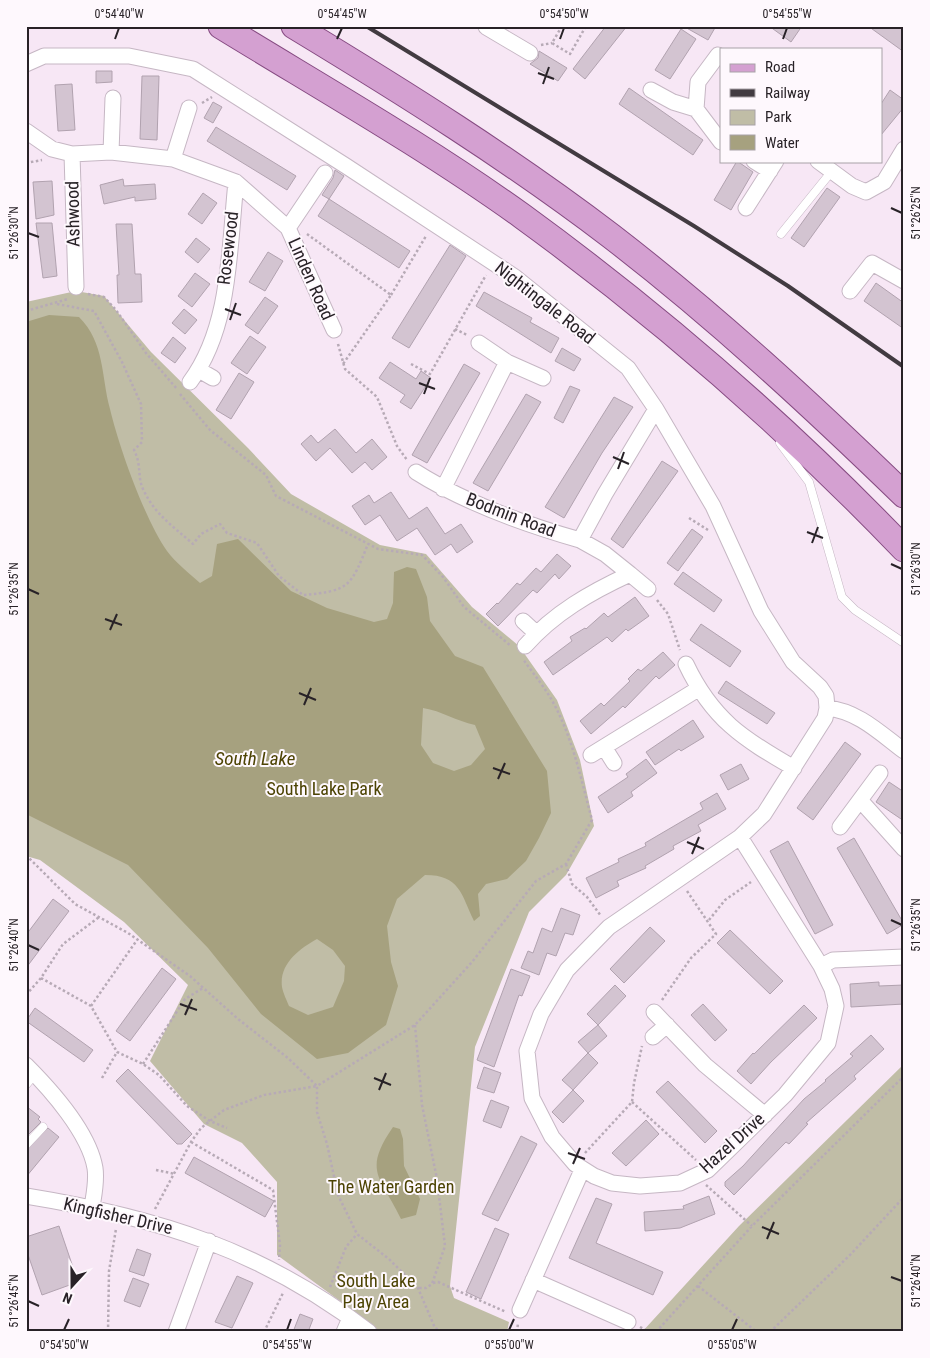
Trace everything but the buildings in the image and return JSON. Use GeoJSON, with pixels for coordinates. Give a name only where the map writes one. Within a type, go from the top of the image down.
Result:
{"type":"FeatureCollection","features":[{"type":"Feature","properties":{"kind":"main road"},"geometry":{"type":"LineString","coordinates":[[221,26],[371,117],[521,216],[610,283],[746,398],[799,446],[904,549]]}},
{"type":"Feature","properties":{"kind":"main road"},"geometry":{"type":"LineString","coordinates":[[294,26],[481,142],[612,237],[763,362],[904,495]]}},
{"type":"Feature","properties":{"kind":"street"},"geometry":{"type":"LineString","coordinates":[[486,26],[530,53]]}},
{"type":"Feature","properties":{"kind":"street"},"geometry":{"type":"LineString","coordinates":[[696,109],[698,82],[718,55]]}},
{"type":"Feature","properties":{"kind":"street","name":"Nightingale Road"},"geometry":{"type":"LineString","coordinates":[[26,64],[44,56],[129,56],[194,69],[515,277],[628,368],[656,410],[712,506],[761,611],[793,662],[820,687],[826,696],[827,708]]}},
{"type":"Feature","properties":{"kind":"street"},"geometry":{"type":"LineString","coordinates":[[651,90],[673,102],[696,109],[720,141]]}},
{"type":"Feature","properties":{"kind":"street"},"geometry":{"type":"LineString","coordinates":[[111,152],[113,98]]}},
{"type":"Feature","properties":{"kind":"street"},"geometry":{"type":"LineString","coordinates":[[173,159],[189,108]]}},
{"type":"Feature","properties":{"kind":"street","name":"Linden Road"},"geometry":{"type":"LineString","coordinates":[[26,131],[52,149],[72,154],[111,152],[173,159],[236,182],[290,225],[334,330]]}},
{"type":"Feature","properties":{"kind":"street"},"geometry":{"type":"LineString","coordinates":[[819,162],[860,190],[870,191],[884,182],[904,148]]}},
{"type":"Feature","properties":{"kind":"street","name":"Ashwood"},"geometry":{"type":"LineString","coordinates":[[72,154],[79,285]]}},
{"type":"Feature","properties":{"kind":"street"},"geometry":{"type":"LineString","coordinates":[[746,208],[773,166],[758,162]]}},
{"type":"Feature","properties":{"kind":"street","name":"Linden Road"},"geometry":{"type":"LineString","coordinates":[[290,225],[325,173]]}},
{"type":"Feature","properties":{"kind":"street","name":"Rosewood"},"geometry":{"type":"LineString","coordinates":[[213,378],[195,376],[220,316],[236,182]]}},
{"type":"Feature","properties":{"kind":"street"},"geometry":{"type":"LineString","coordinates":[[850,291],[872,263],[904,281]]}},
{"type":"Feature","properties":{"kind":"street"},"geometry":{"type":"LineString","coordinates":[[479,343],[507,362],[543,378]]}},
{"type":"Feature","properties":{"kind":"street","name":"Bodmin Road"},"geometry":{"type":"LineString","coordinates":[[443,489],[507,362]]}},
{"type":"Feature","properties":{"kind":"street","name":"Bodmin Road"},"geometry":{"type":"LineString","coordinates":[[580,540],[656,410]]}},
{"type":"Feature","properties":{"kind":"street","name":"Bodmin Road"},"geometry":{"type":"LineString","coordinates":[[416,472],[443,489],[544,529],[580,540],[604,554],[648,589]]}},
{"type":"Feature","properties":{"kind":"street"},"geometry":{"type":"LineString","coordinates":[[518,648],[589,593],[630,574]]}},
{"type":"Feature","properties":{"kind":"street"},"geometry":{"type":"LineString","coordinates":[[523,621],[536,633]]}},
{"type":"Feature","properties":{"kind":"street"},"geometry":{"type":"LineString","coordinates":[[686,664],[698,689],[711,706],[747,741],[794,768]]}},
{"type":"Feature","properties":{"kind":"street"},"geometry":{"type":"LineString","coordinates":[[614,764],[598,751],[698,689]]}},
{"type":"Feature","properties":{"kind":"street"},"geometry":{"type":"LineString","coordinates":[[827,708],[855,716],[904,750]]}},
{"type":"Feature","properties":{"kind":"street","name":"Hazel Drive"},"geometry":{"type":"LineString","coordinates":[[740,836],[821,966],[836,1006],[828,1044],[810,1068],[765,1115],[702,1173],[680,1183],[640,1186],[612,1183],[582,1170],[552,1137],[532,1098],[528,1051],[542,1014],[568,970],[609,927],[740,836],[764,814],[825,718],[827,708]]}},
{"type":"Feature","properties":{"kind":"street"},"geometry":{"type":"LineString","coordinates":[[840,827],[880,773]]}},
{"type":"Feature","properties":{"kind":"street"},"geometry":{"type":"LineString","coordinates":[[860,800],[904,849]]}},
{"type":"Feature","properties":{"kind":"street"},"geometry":{"type":"LineString","coordinates":[[821,966],[833,960],[904,957]]}},
{"type":"Feature","properties":{"kind":"street"},"geometry":{"type":"LineString","coordinates":[[654,1012],[705,1065],[765,1115]]}},
{"type":"Feature","properties":{"kind":"street"},"geometry":{"type":"LineString","coordinates":[[653,1038],[667,1025]]}},
{"type":"Feature","properties":{"kind":"street"},"geometry":{"type":"LineString","coordinates":[[29,1075],[75,1125],[87,1145],[95,1168],[95,1188],[92,1207]]}},
{"type":"Feature","properties":{"kind":"street"},"geometry":{"type":"LineString","coordinates":[[520,1310],[582,1170]]}},
{"type":"Feature","properties":{"kind":"street","name":"Kingfisher Drive"},"geometry":{"type":"LineString","coordinates":[[26,1196],[92,1207],[156,1222],[209,1241],[290,1279],[324,1300],[369,1332]]}},
{"type":"Feature","properties":{"kind":"street"},"geometry":{"type":"LineString","coordinates":[[176,1332],[209,1241]]}},
{"type":"Feature","properties":{"kind":"street"},"geometry":{"type":"LineString","coordinates":[[533,1280],[628,1322]]}},
{"type":"Feature","properties":{"kind":"street"},"geometry":{"type":"LineString","coordinates":[[344,1332],[350,1318]]}},
{"type":"Feature","properties":{"kind":"lane"},"geometry":{"type":"LineString","coordinates":[[781,234],[832,171]]}},
{"type":"Feature","properties":{"kind":"lane"},"geometry":{"type":"LineString","coordinates":[[746,398],[809,482],[842,597],[855,610],[904,643]]}},
{"type":"Feature","properties":{"kind":"lane"},"geometry":{"type":"LineString","coordinates":[[26,1144],[43,1127]]}},
{"type":"Feature","properties":{"kind":"path"},"geometry":{"type":"LineString","coordinates":[[562,26],[552,43],[570,54],[586,26]]}},
{"type":"Feature","properties":{"kind":"path"},"geometry":{"type":"LineString","coordinates":[[189,108],[209,100],[221,87]]}},
{"type":"Feature","properties":{"kind":"path"},"geometry":{"type":"LineString","coordinates":[[342,364],[391,295],[434,224]]}},
{"type":"Feature","properties":{"kind":"path"},"geometry":{"type":"LineString","coordinates":[[290,225],[391,295]]}},
{"type":"Feature","properties":{"kind":"path"},"geometry":{"type":"LineString","coordinates":[[411,364],[430,374],[493,263]]}},
{"type":"Feature","properties":{"kind":"path"},"geometry":{"type":"LineString","coordinates":[[56,304],[79,285],[104,297],[116,310],[146,353],[210,430],[266,476],[276,496],[378,549],[422,555],[443,576],[464,606],[518,648],[550,697],[564,727],[577,764],[592,820],[566,864],[536,881],[472,962],[415,1025],[316,1086],[264,1095],[224,1110],[201,1128],[191,1142],[155,1210]]}},
{"type":"Feature","properties":{"kind":"path"},"geometry":{"type":"LineString","coordinates":[[26,311],[56,304],[94,310],[122,362],[141,404],[142,442],[134,450],[140,462],[142,486],[169,526],[193,544],[201,534],[220,524],[227,533],[257,543],[279,576],[304,595],[329,593],[346,587],[356,572],[368,544]]}},
{"type":"Feature","properties":{"kind":"path"},"geometry":{"type":"LineString","coordinates":[[334,330],[342,364],[377,396],[397,446],[416,472]]}},
{"type":"Feature","properties":{"kind":"path"},"geometry":{"type":"LineString","coordinates":[[648,589],[668,614],[686,664]]}},
{"type":"Feature","properties":{"kind":"path"},"geometry":{"type":"LineString","coordinates":[[27,857],[75,904],[137,939],[203,988],[238,1020],[288,1058],[316,1086],[317,1112],[327,1144],[338,1194],[357,1234],[389,1259],[418,1288],[435,1328],[442,1332]]}},
{"type":"Feature","properties":{"kind":"path"},"geometry":{"type":"LineString","coordinates":[[566,864],[572,884],[587,897],[609,927]]}},
{"type":"Feature","properties":{"kind":"path"},"geometry":{"type":"LineString","coordinates":[[709,921],[725,900],[762,874]]}},
{"type":"Feature","properties":{"kind":"path"},"geometry":{"type":"LineString","coordinates":[[26,995],[41,978],[64,944],[99,917]]}},
{"type":"Feature","properties":{"kind":"path"},"geometry":{"type":"LineString","coordinates":[[91,1006],[137,939]]}},
{"type":"Feature","properties":{"kind":"path"},"geometry":{"type":"LineString","coordinates":[[41,978],[91,1006],[117,1052],[143,1064],[159,1075],[187,1106],[210,1122],[227,1128]]}},
{"type":"Feature","properties":{"kind":"path"},"geometry":{"type":"LineString","coordinates":[[143,1064],[185,998],[203,988]]}},
{"type":"Feature","properties":{"kind":"path"},"geometry":{"type":"LineString","coordinates":[[415,1025],[422,1105],[437,1179],[445,1246],[432,1284]]}},
{"type":"Feature","properties":{"kind":"path"},"geometry":{"type":"LineString","coordinates":[[102,1078],[117,1052]]}},
{"type":"Feature","properties":{"kind":"path"},"geometry":{"type":"LineString","coordinates":[[656,1332],[752,1226],[904,1076]]}},
{"type":"Feature","properties":{"kind":"path"},"geometry":{"type":"LineString","coordinates":[[632,1102],[752,1226]]}},
{"type":"Feature","properties":{"kind":"path"},"geometry":{"type":"LineString","coordinates":[[191,1142],[273,1190],[281,1256],[278,1265]]}},
{"type":"Feature","properties":{"kind":"path"},"geometry":{"type":"LineString","coordinates":[[156,1170],[175,1174]]}},
{"type":"Feature","properties":{"kind":"path"},"geometry":{"type":"LineString","coordinates":[[770,1332],[850,1255],[904,1197]]}},
{"type":"Feature","properties":{"kind":"path"},"geometry":{"type":"LineString","coordinates":[[108,1332],[109,1271],[117,1224]]}},
{"type":"Feature","properties":{"kind":"path"},"geometry":{"type":"LineString","coordinates":[[324,1300],[346,1247],[357,1234]]}},
{"type":"Feature","properties":{"kind":"path"},"geometry":{"type":"LineString","coordinates":[[264,1332],[290,1279]]}},
{"type":"Feature","properties":{"kind":"path"},"geometry":{"type":"LineString","coordinates":[[418,1288],[426,1288],[438,1282],[508,1313],[520,1310]]}},
{"type":"Feature","properties":{"kind":"path"},"geometry":{"type":"LineString","coordinates":[[698,1286],[757,1332]]}},
{"type":"Feature","properties":{"kind":"green space","name":"South Lake Park"},"geometry":{"type":"Polygon","coordinates":[[[76,291],[104,296],[151,352],[248,448],[291,494],[380,545],[426,554],[472,607],[519,646],[557,700],[580,760],[594,826],[566,875],[529,912],[475,1047],[450,1286],[454,1298],[509,1322],[507,1332],[379,1332],[277,1255],[277,1182],[242,1143],[204,1124],[150,1061],[188,985],[124,922],[40,860],[26,856],[26,302],[76,291]]]}},
{"type":"Feature","properties":{"kind":"green space"},"geometry":{"type":"Polygon","coordinates":[[[904,1064],[904,1332],[642,1332],[739,1226],[904,1064]]]}},
{"type":"Feature","properties":{"kind":"water","name":"South Lake"},"geometry":{"type":"Polygon","coordinates":[[[49,315],[79,317],[87,327],[98,349],[107,397],[126,462],[150,521],[167,551],[178,564],[200,583],[212,576],[217,544],[238,539],[291,591],[327,608],[374,622],[387,619],[393,603],[394,572],[407,567],[416,569],[427,597],[430,621],[455,656],[483,667],[547,771],[551,813],[526,861],[507,879],[486,884],[478,894],[480,916],[474,921],[458,888],[446,878],[437,876],[425,875],[397,899],[387,926],[391,962],[398,986],[386,1025],[348,1053],[317,1059],[261,1014],[208,948],[128,865],[26,814],[26,322],[49,315]],[[423,708],[421,745],[433,763],[454,771],[471,765],[485,749],[475,725],[423,708]],[[317,939],[292,958],[287,964],[282,979],[283,989],[289,1006],[308,1015],[333,1007],[344,981],[345,966],[333,950],[317,939]]]}},
{"type":"Feature","properties":{"kind":"water"},"geometry":{"type":"Polygon","coordinates":[[[393,1127],[400,1129],[403,1139],[404,1166],[420,1199],[416,1215],[401,1219],[378,1174],[377,1165],[378,1154],[393,1127]]]}},
{"type":"Feature","properties":{"kind":"railway"},"geometry":{"type":"LineString","coordinates":[[366,26],[694,226],[788,286],[904,367]]}},
{"type":"Feature","properties":{"kind":"park label","name":"The Water Garden"},"geometry":{"type":"Point","coordinates":[391,1187]}},
{"type":"Feature","properties":{"kind":"park label","name":"South Lake Play Area"},"geometry":{"type":"Point","coordinates":[376,1291]}}]}
